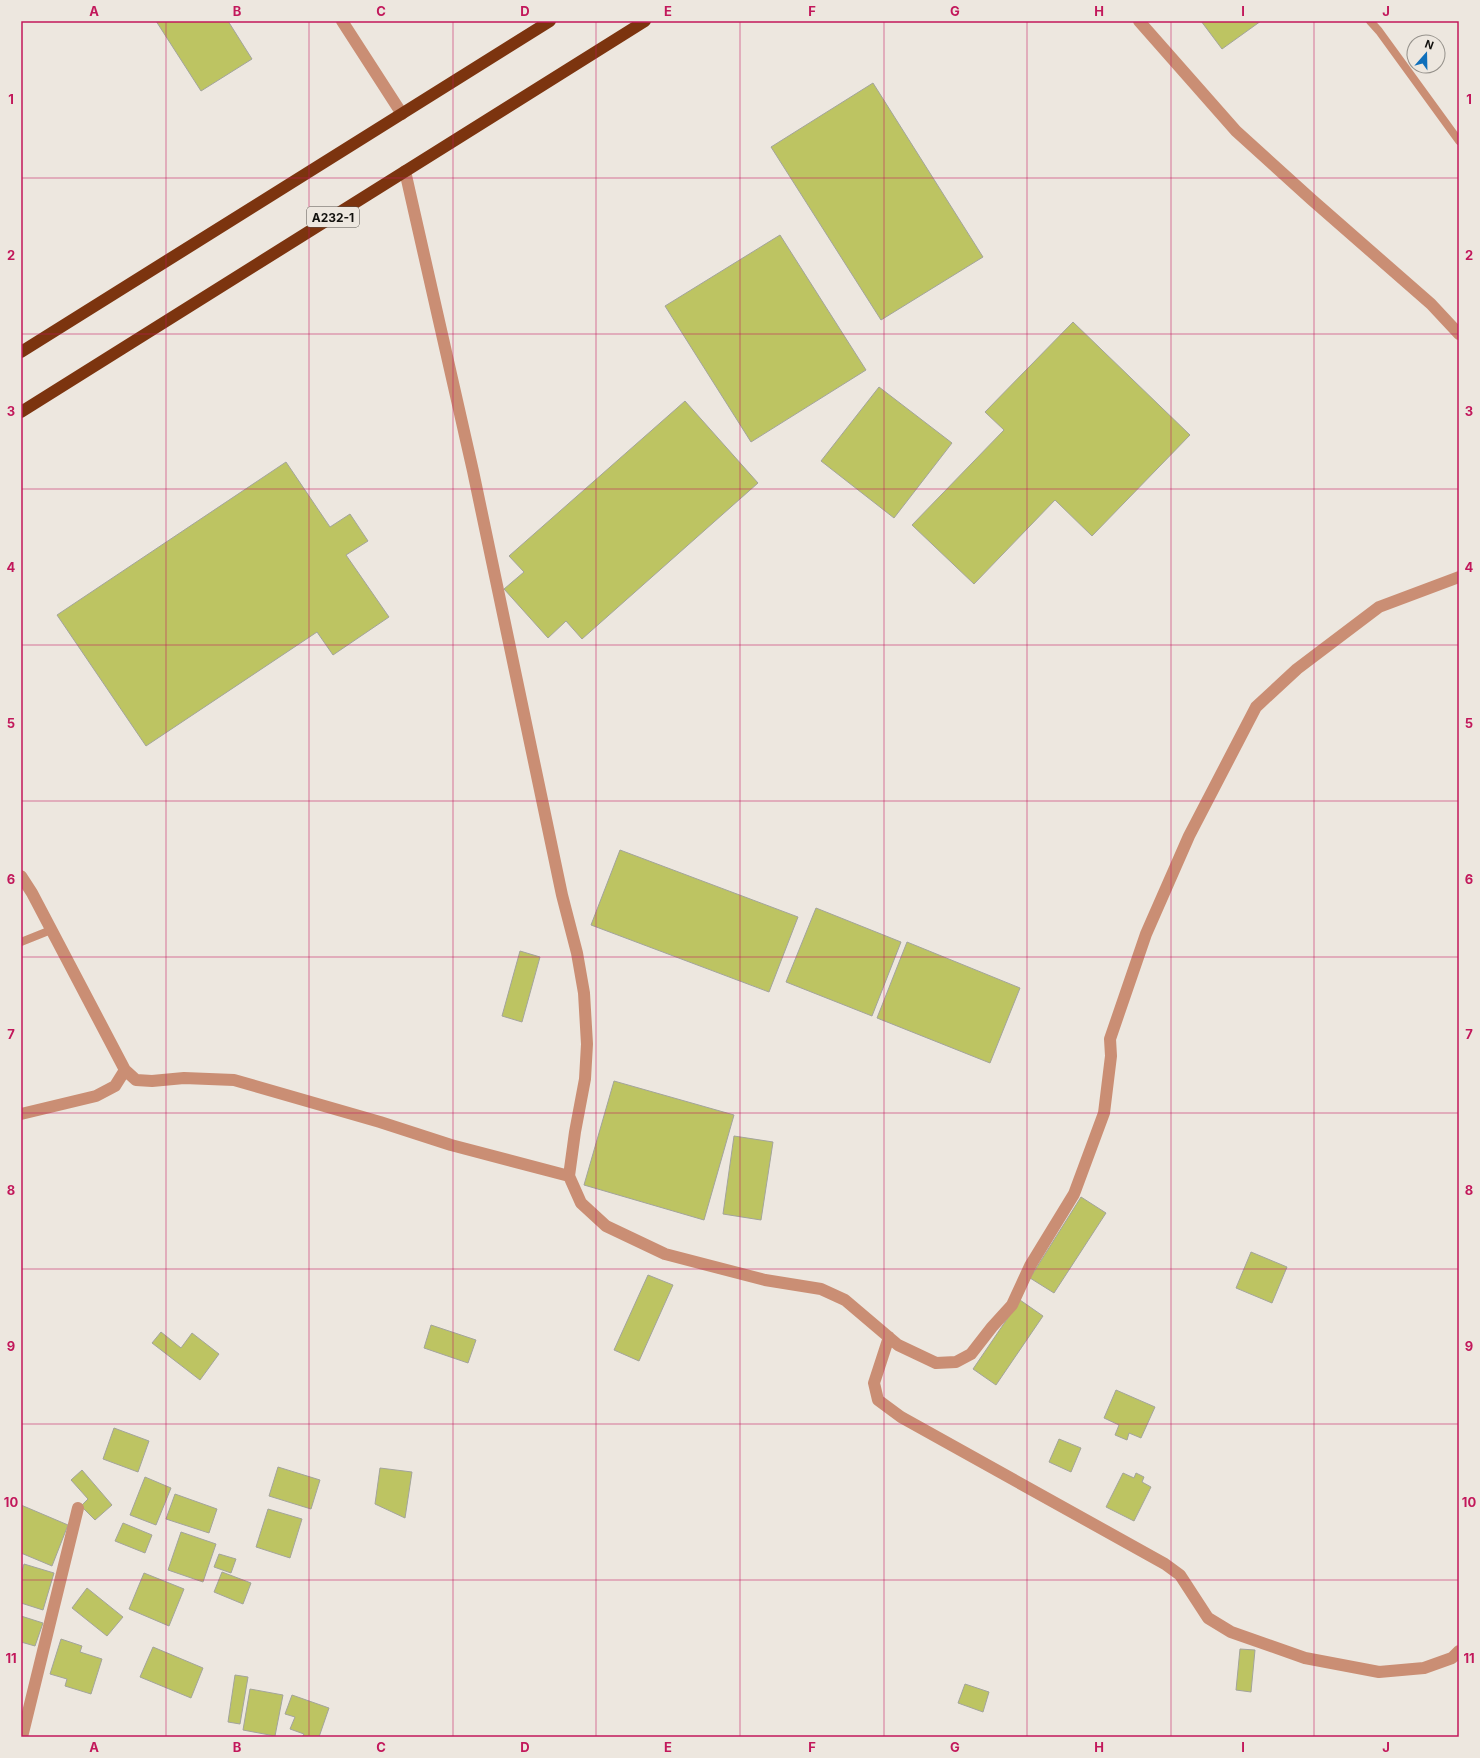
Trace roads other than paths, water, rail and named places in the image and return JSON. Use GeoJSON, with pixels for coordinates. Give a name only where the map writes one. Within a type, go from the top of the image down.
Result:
{"type":"FeatureCollection","features":[{"type":"Feature","properties":{"kind":"highway"},"geometry":{"type":"LineString","coordinates":[[21,352],[550,21]]}},
{"type":"Feature","properties":{"kind":"highway","name":"A232-1"},"geometry":{"type":"LineString","coordinates":[[21,412],[645,21]]}},
{"type":"Feature","properties":{"kind":"street"},"geometry":{"type":"LineString","coordinates":[[342,21],[402,114]]}},
{"type":"Feature","properties":{"kind":"street"},"geometry":{"type":"LineString","coordinates":[[1139,21],[1236,131],[1431,304],[1459,334]]}},
{"type":"Feature","properties":{"kind":"street"},"geometry":{"type":"LineString","coordinates":[[405,171],[473,471],[562,895],[577,953],[584,993],[587,1044],[585,1079],[575,1132],[569,1176],[581,1203],[606,1226],[665,1254],[765,1280],[820,1289],[845,1300],[898,1345],[936,1363],[956,1362],[972,1354],[992,1327],[1012,1305],[1030,1266],[1074,1194],[1104,1113],[1111,1056],[1110,1039],[1146,934],[1189,836],[1256,707],[1297,669],[1379,607],[1459,577]]}},
{"type":"Feature","properties":{"kind":"street"},"geometry":{"type":"LineString","coordinates":[[21,876],[32,893],[125,1070],[136,1080],[152,1081],[184,1078],[234,1080],[380,1122],[451,1145],[569,1176]]}},
{"type":"Feature","properties":{"kind":"street"},"geometry":{"type":"LineString","coordinates":[[21,1114],[96,1096],[115,1086],[125,1070]]}},
{"type":"Feature","properties":{"kind":"street"},"geometry":{"type":"LineString","coordinates":[[890,1338],[874,1383],[878,1400],[901,1417],[1165,1564],[1180,1576],[1208,1618],[1231,1632],[1306,1658],[1379,1672],[1424,1668],[1452,1658],[1459,1651]]}},
{"type":"Feature","properties":{"kind":"street"},"geometry":{"type":"LineString","coordinates":[[22,1737],[78,1508]]}},
{"type":"Feature","properties":{"kind":"lane"},"geometry":{"type":"LineString","coordinates":[[1370,21],[1379,30],[1459,141]]}},
{"type":"Feature","properties":{"kind":"lane"},"geometry":{"type":"LineString","coordinates":[[21,942],[51,930]]}}]}
